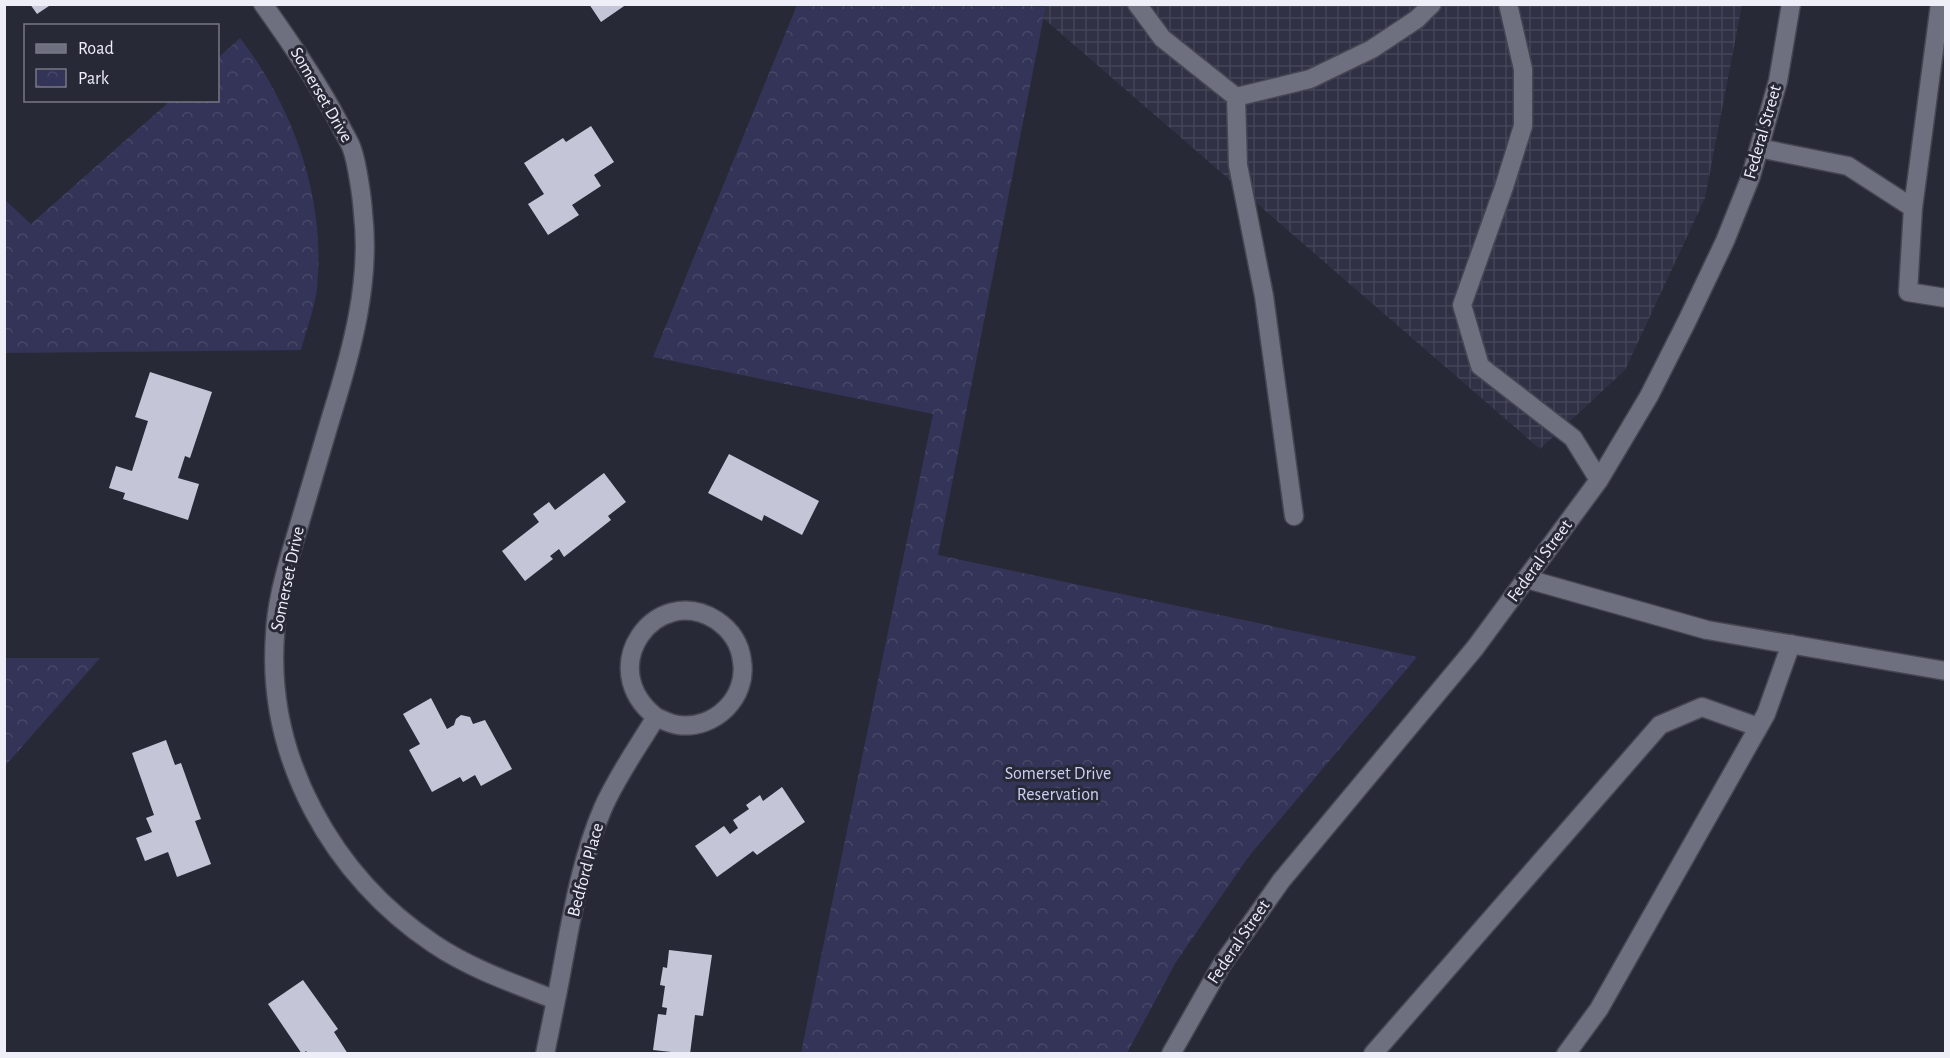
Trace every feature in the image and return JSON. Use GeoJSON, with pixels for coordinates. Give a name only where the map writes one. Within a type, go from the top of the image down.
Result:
{"type":"FeatureCollection","features":[{"type":"Feature","properties":{"kind":"street","name":"Somerset Drive"},"geometry":{"type":"LineString","coordinates":[[263,4],[310,71],[353,151],[364,214],[364,267],[358,321],[291,551],[280,596],[274,635],[276,687],[291,758],[306,797],[325,833],[348,866],[389,910],[436,946],[478,969],[556,1000]]}},
{"type":"Feature","properties":{"kind":"street"},"geometry":{"type":"LineString","coordinates":[[1137,4],[1162,38],[1236,97],[1238,165],[1264,296],[1294,516]]}},
{"type":"Feature","properties":{"kind":"street"},"geometry":{"type":"LineString","coordinates":[[1236,97],[1310,79],[1372,50],[1417,19],[1432,4]]}},
{"type":"Feature","properties":{"kind":"street"},"geometry":{"type":"LineString","coordinates":[[1508,4],[1522,69],[1523,126],[1462,305],[1480,366],[1573,438],[1599,480]]}},
{"type":"Feature","properties":{"kind":"street","name":"Federal Street"},"geometry":{"type":"LineString","coordinates":[[1171,1053],[1221,966],[1281,881],[1475,648],[1599,480],[1688,321],[1725,241],[1751,176],[1778,81],[1791,4]]}},
{"type":"Feature","properties":{"kind":"street"},"geometry":{"type":"LineString","coordinates":[[1940,4],[1912,208],[1908,292],[1946,298]]}},
{"type":"Feature","properties":{"kind":"street"},"geometry":{"type":"LineString","coordinates":[[1759,148],[1848,166],[1912,208]]}},
{"type":"Feature","properties":{"kind":"street"},"geometry":{"type":"LineString","coordinates":[[1527,579],[1707,630],[1946,671]]}},
{"type":"Feature","properties":{"kind":"street"},"geometry":{"type":"LineString","coordinates":[[675,612],[700,613],[722,624],[738,643],[743,667],[739,691],[724,710],[715,718],[703,723],[679,725],[656,717],[639,700],[630,676],[629,664],[636,641],[653,622],[675,612]]}},
{"type":"Feature","properties":{"kind":"street"},"geometry":{"type":"LineString","coordinates":[[1566,1053],[1599,1009],[1766,714],[1791,644]]}},
{"type":"Feature","properties":{"kind":"street"},"geometry":{"type":"LineString","coordinates":[[1373,1053],[1660,725],[1702,707],[1758,728]]}},
{"type":"Feature","properties":{"kind":"street","name":"Bedford Place"},"geometry":{"type":"LineString","coordinates":[[556,1000],[589,845],[613,788],[656,717]]}},
{"type":"Feature","properties":{"kind":"street"},"geometry":{"type":"LineString","coordinates":[[545,1053],[556,1000]]}},
{"type":"Feature","properties":{"kind":"shaded area"},"geometry":{"type":"Polygon","coordinates":[[[1028,5],[1742,5],[1705,198],[1625,370],[1540,449],[1028,5]]]}},
{"type":"Feature","properties":{"kind":"green space","name":"Somerset Drive Reservation"},"geometry":{"type":"Polygon","coordinates":[[[797,5],[1046,5],[938,555],[1417,657],[1249,856],[1176,962],[1127,1053],[801,1053],[933,414],[653,357],[797,5]]]}},
{"type":"Feature","properties":{"kind":"green space"},"geometry":{"type":"Polygon","coordinates":[[[240,38],[276,94],[302,156],[311,188],[316,221],[317,288],[301,350],[5,353],[5,200],[31,224],[169,102],[219,102],[219,57],[240,38]]]}},
{"type":"Feature","properties":{"kind":"green space"},"geometry":{"type":"Polygon","coordinates":[[[4,658],[100,658],[5,766],[4,658]]]}},
{"type":"Feature","properties":{"kind":"building"},"geometry":{"type":"Polygon","coordinates":[[[30,4],[52,4],[37,14],[30,4]]]}},
{"type":"Feature","properties":{"kind":"building"},"geometry":{"type":"Polygon","coordinates":[[[589,4],[627,4],[601,22],[589,4]]]}},
{"type":"Feature","properties":{"kind":"building"},"geometry":{"type":"Polygon","coordinates":[[[591,126],[614,162],[594,175],[601,186],[572,205],[579,215],[548,235],[528,204],[544,194],[524,163],[563,138],[566,142],[591,126]]]}},
{"type":"Feature","properties":{"kind":"building"},"geometry":{"type":"Polygon","coordinates":[[[150,372],[212,392],[190,458],[185,456],[178,478],[199,484],[188,520],[123,499],[125,493],[109,488],[116,466],[132,471],[148,421],[135,417],[150,372]]]}},
{"type":"Feature","properties":{"kind":"building"},"geometry":{"type":"Polygon","coordinates":[[[729,454],[819,501],[802,535],[764,515],[762,521],[708,493],[729,454]]]}},
{"type":"Feature","properties":{"kind":"building"},"geometry":{"type":"Polygon","coordinates":[[[604,473],[626,502],[608,516],[611,520],[564,557],[559,549],[550,556],[553,559],[525,581],[502,551],[539,522],[533,514],[549,502],[555,510],[604,473]]]}},
{"type":"Feature","properties":{"kind":"building"},"geometry":{"type":"Polygon","coordinates":[[[431,698],[447,729],[454,725],[456,719],[461,715],[470,717],[473,724],[485,720],[512,769],[481,786],[475,775],[463,782],[460,777],[432,792],[409,750],[420,744],[403,714],[431,698]]]}},
{"type":"Feature","properties":{"kind":"building"},"geometry":{"type":"Polygon","coordinates":[[[166,740],[175,765],[181,763],[201,819],[195,821],[211,864],[177,877],[168,852],[145,861],[136,838],[152,832],[146,818],[154,815],[132,753],[166,740]]]}},
{"type":"Feature","properties":{"kind":"building"},"geometry":{"type":"Polygon","coordinates":[[[782,787],[805,822],[757,855],[753,851],[717,877],[695,846],[724,826],[730,834],[738,828],[733,820],[749,809],[746,805],[760,795],[763,801],[782,787]]]}},
{"type":"Feature","properties":{"kind":"building"},"geometry":{"type":"Polygon","coordinates":[[[669,950],[712,955],[703,1016],[695,1015],[690,1054],[653,1050],[658,1014],[666,1015],[667,1008],[662,1007],[665,986],[660,985],[663,967],[667,968],[669,950]]]}},
{"type":"Feature","properties":{"kind":"building"},"geometry":{"type":"Polygon","coordinates":[[[303,980],[338,1029],[334,1032],[348,1054],[308,1054],[306,1051],[302,1054],[268,1004],[303,980]]]}}]}
